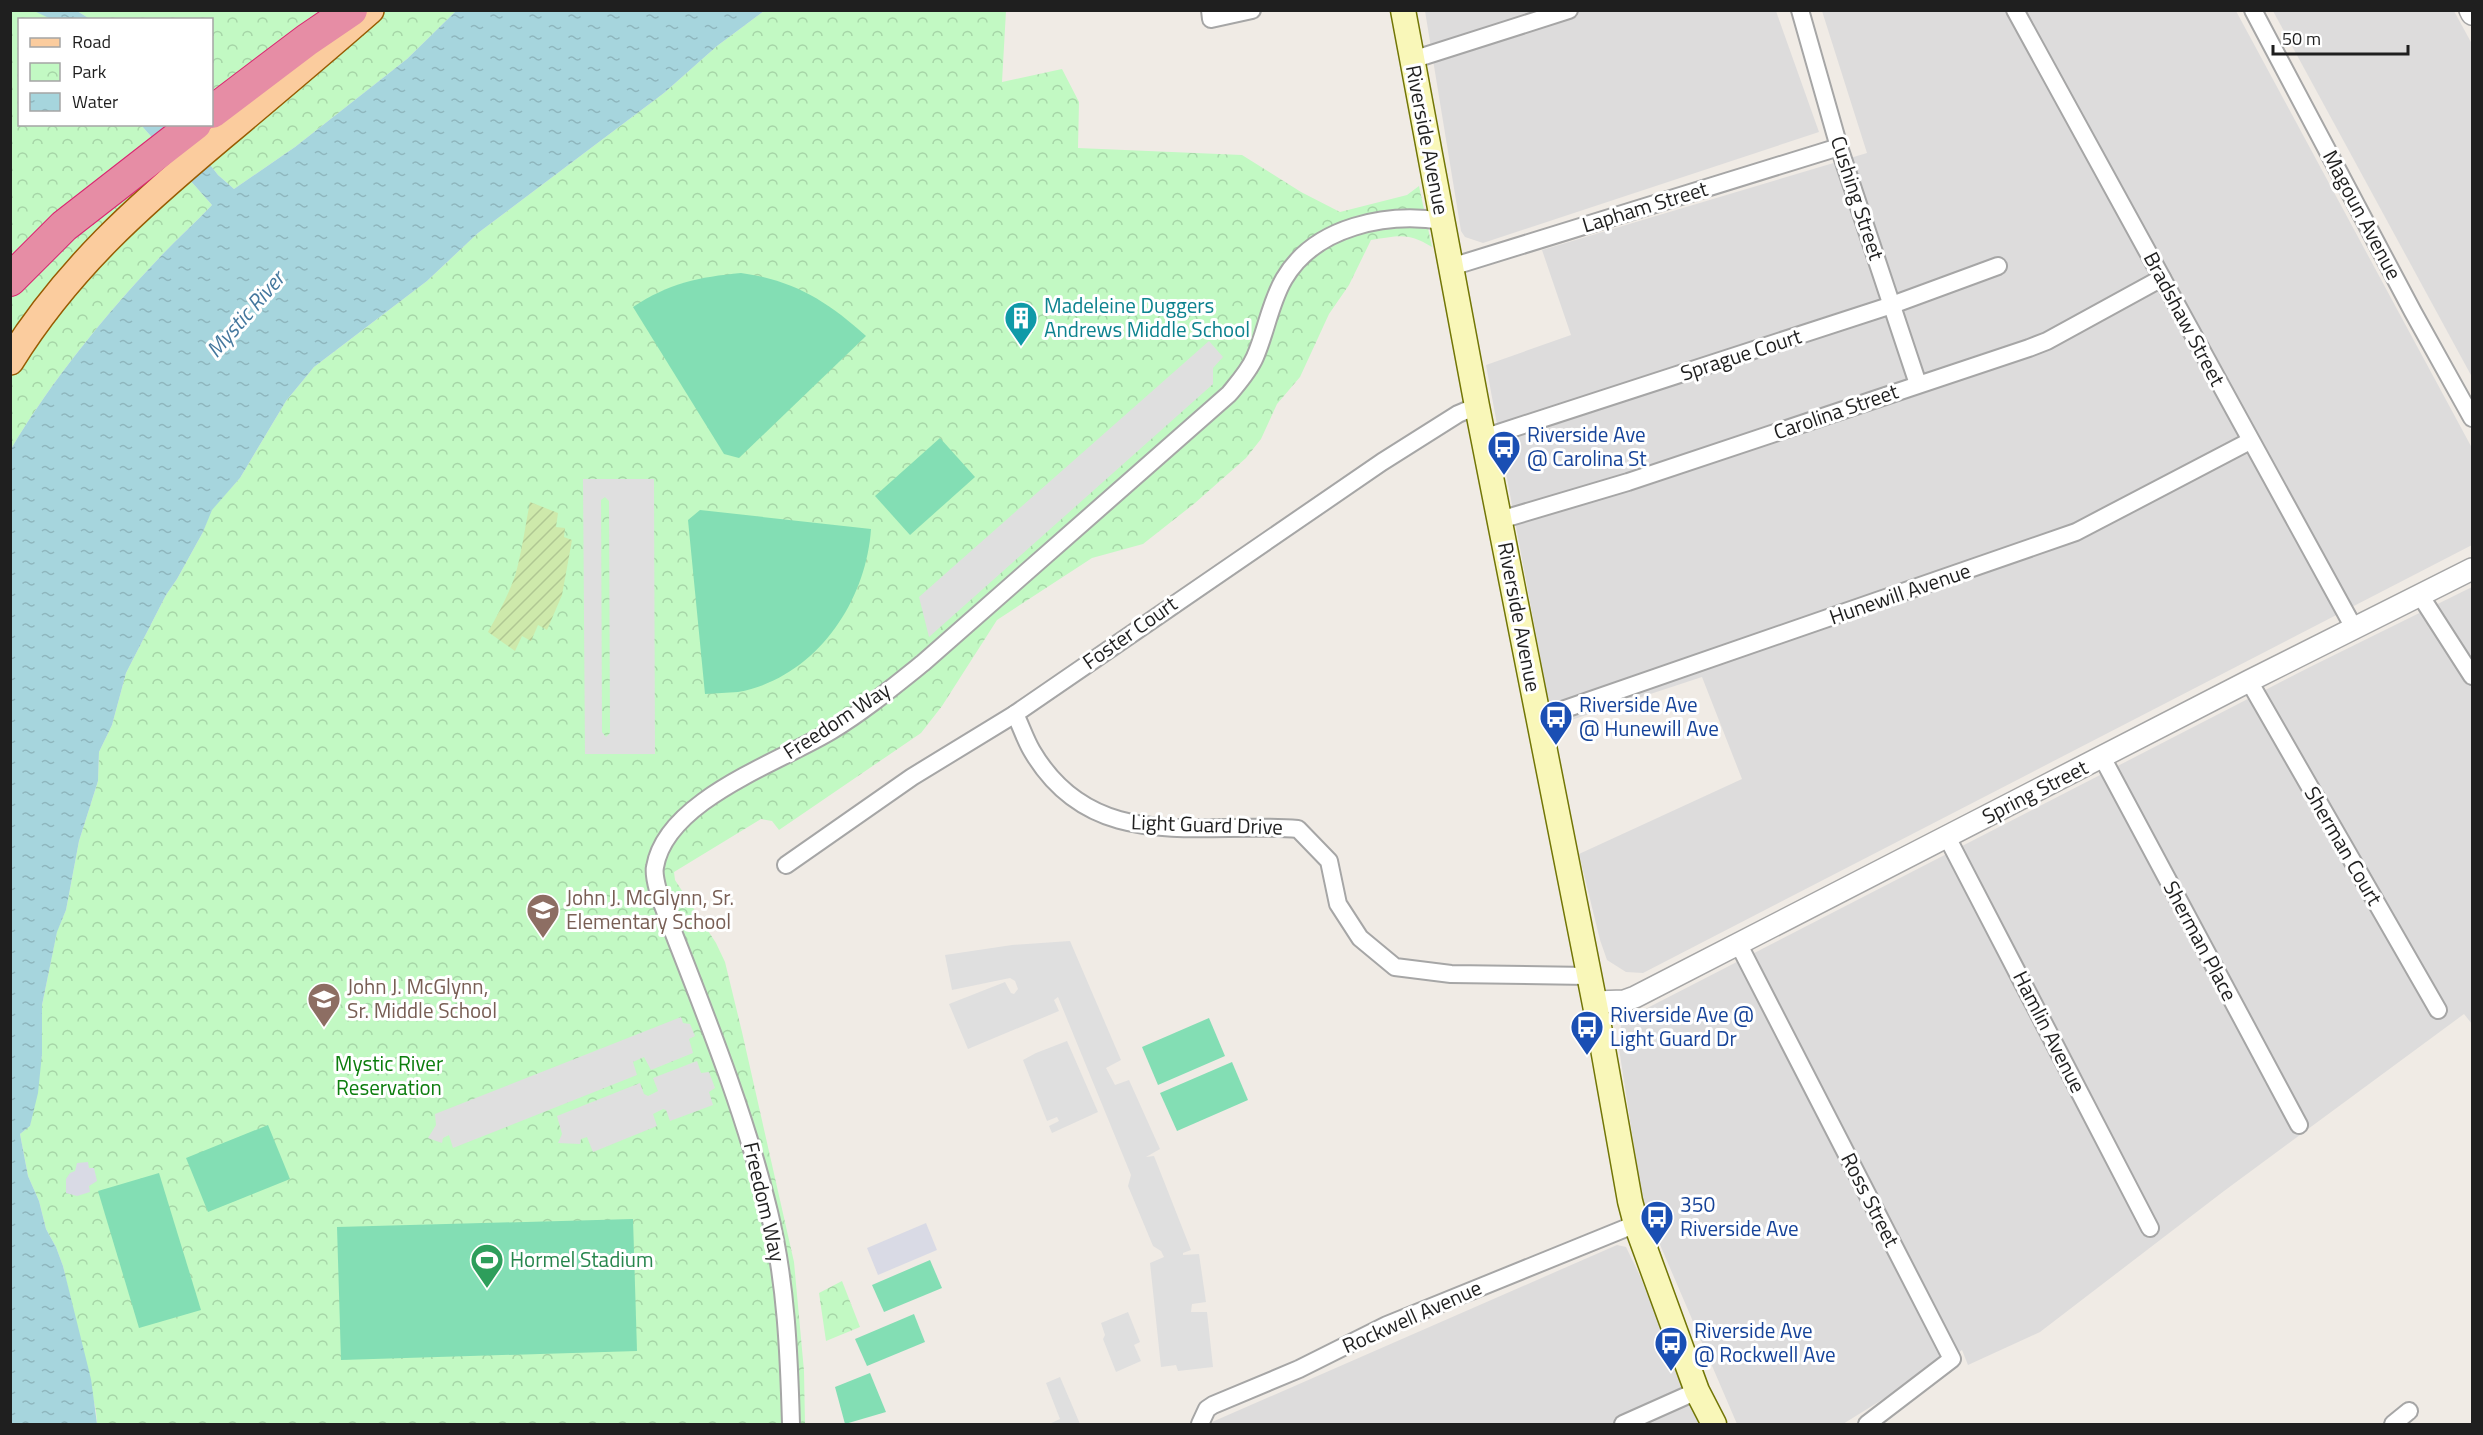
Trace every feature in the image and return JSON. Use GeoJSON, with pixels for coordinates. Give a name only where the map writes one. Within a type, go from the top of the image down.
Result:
{"type":"FeatureCollection","features":[{"type":"Feature","properties":{"kind":"highway"},"geometry":{"type":"LineString","coordinates":[[213,111],[307,40],[351,10]]}},
{"type":"Feature","properties":{"kind":"highway"},"geometry":{"type":"LineString","coordinates":[[10,280],[64,226],[192,126]]}},
{"type":"Feature","properties":{"kind":"main road"},"geometry":{"type":"LineString","coordinates":[[10,361],[51,300],[107,238],[185,167],[370,10]]}},
{"type":"Feature","properties":{"kind":"main road","name":"Riverside Avenue"},"geometry":{"type":"LineString","coordinates":[[1403,10],[1635,1224],[1697,1391],[1714,1425]]}},
{"type":"Feature","properties":{"kind":"street"},"geometry":{"type":"LineString","coordinates":[[1211,15],[1252,10]]}},
{"type":"Feature","properties":{"kind":"street"},"geometry":{"type":"LineString","coordinates":[[1412,60],[1569,10]]}},
{"type":"Feature","properties":{"kind":"street","name":"Cushing Street"},"geometry":{"type":"LineString","coordinates":[[1800,10],[1839,147],[1918,384]]}},
{"type":"Feature","properties":{"kind":"street","name":"Bradshaw Street"},"geometry":{"type":"LineString","coordinates":[[2015,10],[2354,628]]}},
{"type":"Feature","properties":{"kind":"street","name":"Magoun Avenue"},"geometry":{"type":"LineString","coordinates":[[2253,10],[2413,312],[2472,418]]}},
{"type":"Feature","properties":{"kind":"street","name":"Lapham Street"},"geometry":{"type":"LineString","coordinates":[[1451,267],[1839,147]]}},
{"type":"Feature","properties":{"kind":"street","name":"Freedom Way"},"geometry":{"type":"LineString","coordinates":[[791,1425],[788,1347],[770,1214],[738,1100],[660,898],[654,869],[660,848],[674,826],[691,810],[715,794],[831,731],[870,705],[923,663],[1229,394],[1254,360],[1284,278],[1304,255],[1331,236],[1375,221],[1407,217],[1443,221]]}},
{"type":"Feature","properties":{"kind":"street","name":"Sprague Court"},"geometry":{"type":"LineString","coordinates":[[1483,438],[1892,305],[1998,266]]}},
{"type":"Feature","properties":{"kind":"street","name":"Carolina Street"},"geometry":{"type":"LineString","coordinates":[[1500,520],[1628,482],[2047,341],[2162,278]]}},
{"type":"Feature","properties":{"kind":"street","name":"Foster Court"},"geometry":{"type":"LineString","coordinates":[[786,865],[912,777],[1015,714],[1382,462],[1458,414],[1477,406]]}},
{"type":"Feature","properties":{"kind":"street","name":"Hunewill Avenue"},"geometry":{"type":"LineString","coordinates":[[1539,718],[2076,532],[2250,441]]}},
{"type":"Feature","properties":{"kind":"street","name":"Spring Street"},"geometry":{"type":"LineString","coordinates":[[1594,1002],[1624,1001],[1635,997],[2249,681],[2472,569]]}},
{"type":"Feature","properties":{"kind":"street"},"geometry":{"type":"LineString","coordinates":[[2420,595],[2472,676]]}},
{"type":"Feature","properties":{"kind":"street","name":"Sherman Court"},"geometry":{"type":"LineString","coordinates":[[2249,681],[2438,1010]]}},
{"type":"Feature","properties":{"kind":"street","name":"Light Guard Drive"},"geometry":{"type":"LineString","coordinates":[[1015,714],[1033,752],[1058,784],[1093,812],[1129,824],[1207,829],[1266,826],[1298,828],[1329,861],[1338,904],[1360,938],[1395,967],[1451,974],[1589,976]]}},
{"type":"Feature","properties":{"kind":"street","name":"Sherman Place"},"geometry":{"type":"LineString","coordinates":[[2102,757],[2299,1125]]}},
{"type":"Feature","properties":{"kind":"street","name":"Hamlin Avenue"},"geometry":{"type":"LineString","coordinates":[[1947,837],[2150,1228]]}},
{"type":"Feature","properties":{"kind":"street","name":"Ross Street"},"geometry":{"type":"LineString","coordinates":[[1739,945],[1952,1359],[1867,1425]]}},
{"type":"Feature","properties":{"kind":"street","name":"Rockwell Avenue"},"geometry":{"type":"LineString","coordinates":[[1200,1425],[1207,1410],[1213,1405],[1299,1369],[1387,1325],[1635,1224]]}},
{"type":"Feature","properties":{"kind":"street"},"geometry":{"type":"LineString","coordinates":[[1623,1425],[1697,1391]]}},
{"type":"Feature","properties":{"kind":"street"},"geometry":{"type":"LineString","coordinates":[[2393,1425],[2409,1411]]}},
{"type":"Feature","properties":{"kind":"shaded area"},"geometry":{"type":"Polygon","coordinates":[[[1425,11],[1776,11],[1819,132],[1483,243],[1465,237],[1461,231],[1425,11]]]}},
{"type":"Feature","properties":{"kind":"shaded area"},"geometry":{"type":"Polygon","coordinates":[[[1822,11],[2236,11],[2472,448],[2472,545],[1643,973],[1626,972],[1607,960],[1579,854],[1742,779],[1702,677],[1553,726],[1486,365],[1571,335],[1542,250],[1867,153],[1822,11]]]}},
{"type":"Feature","properties":{"kind":"shaded area"},"geometry":{"type":"Polygon","coordinates":[[[2273,11],[2454,11],[2472,44],[2472,377],[2273,11]]]}},
{"type":"Feature","properties":{"kind":"shaded area"},"geometry":{"type":"Polygon","coordinates":[[[1209,341],[1223,357],[1213,368],[1213,384],[929,637],[919,597],[1209,341]]]}},
{"type":"Feature","properties":{"kind":"shaded area"},"geometry":{"type":"Polygon","coordinates":[[[583,479],[654,479],[655,754],[585,754],[583,479]],[[605,497],[601,500],[602,732],[606,737],[610,733],[609,501],[605,497]]]}},
{"type":"Feature","properties":{"kind":"shaded area"},"geometry":{"type":"Polygon","coordinates":[[[2472,587],[2472,1024],[2464,1014],[2224,1191],[2040,1332],[1968,1365],[1962,1350],[1843,1424],[1737,1424],[1643,1205],[1618,1042],[1622,1021],[2310,667],[2472,587]]]}},
{"type":"Feature","properties":{"kind":"shaded area"},"geometry":{"type":"Polygon","coordinates":[[[1070,941],[1121,1060],[1106,1068],[1115,1085],[1129,1080],[1160,1149],[1146,1157],[1154,1156],[1191,1250],[1183,1255],[1199,1254],[1206,1302],[1192,1304],[1191,1312],[1207,1312],[1213,1367],[1178,1371],[1176,1365],[1161,1367],[1150,1263],[1164,1257],[1161,1251],[1153,1246],[1128,1186],[1131,1175],[1058,997],[1054,1000],[1059,1011],[968,1049],[949,1004],[1005,982],[1011,993],[1014,994],[1018,989],[1015,981],[1010,978],[952,990],[945,955],[1012,945],[1070,941]]]}},
{"type":"Feature","properties":{"kind":"shaded area"},"geometry":{"type":"Polygon","coordinates":[[[681,1017],[683,1023],[690,1024],[695,1036],[689,1039],[693,1053],[651,1070],[644,1057],[633,1062],[637,1075],[453,1148],[449,1135],[443,1138],[442,1143],[428,1138],[436,1125],[435,1114],[681,1017]]]}},
{"type":"Feature","properties":{"kind":"shaded area"},"geometry":{"type":"Polygon","coordinates":[[[1067,1041],[1098,1112],[1052,1133],[1049,1126],[1059,1121],[1057,1117],[1047,1121],[1023,1060],[1067,1041]]]}},
{"type":"Feature","properties":{"kind":"shaded area"},"geometry":{"type":"Polygon","coordinates":[[[697,1061],[701,1073],[709,1072],[715,1088],[709,1092],[713,1105],[670,1121],[666,1110],[663,1109],[653,1114],[657,1126],[593,1152],[587,1137],[581,1139],[580,1144],[558,1143],[562,1134],[557,1116],[640,1083],[644,1094],[648,1096],[658,1091],[653,1078],[697,1061]]]}},
{"type":"Feature","properties":{"kind":"shaded area"},"geometry":{"type":"Polygon","coordinates":[[[88,1162],[89,1168],[94,1168],[97,1181],[89,1186],[90,1192],[77,1196],[66,1193],[66,1179],[70,1173],[75,1171],[77,1163],[88,1162]]]}},
{"type":"Feature","properties":{"kind":"shaded area"},"geometry":{"type":"Polygon","coordinates":[[[926,1223],[937,1250],[878,1275],[867,1248],[926,1223]]]}},
{"type":"Feature","properties":{"kind":"shaded area"},"geometry":{"type":"Polygon","coordinates":[[[1617,1245],[1626,1247],[1640,1276],[1700,1424],[1213,1424],[1212,1422],[1617,1245]]]}},
{"type":"Feature","properties":{"kind":"shaded area"},"geometry":{"type":"Polygon","coordinates":[[[1128,1312],[1140,1342],[1134,1345],[1141,1361],[1116,1372],[1103,1339],[1105,1335],[1101,1323],[1128,1312]]]}},
{"type":"Feature","properties":{"kind":"shaded area"},"geometry":{"type":"Polygon","coordinates":[[[1060,1377],[1080,1424],[1049,1424],[1060,1419],[1046,1383],[1060,1377]]]}},
{"type":"Feature","properties":{"kind":"green space"},"geometry":{"type":"Polygon","coordinates":[[[34,10],[49,18],[18,18],[18,126],[142,126],[212,205],[160,257],[99,325],[44,398],[11,449],[11,11],[34,10]]]}},
{"type":"Feature","properties":{"kind":"green space"},"geometry":{"type":"Polygon","coordinates":[[[77,11],[456,11],[407,59],[295,147],[234,189],[218,175],[197,148],[211,126],[213,126],[213,18],[88,18],[77,11]]]}},
{"type":"Feature","properties":{"kind":"green space","name":"Mystic River Reservation"},"geometry":{"type":"Polygon","coordinates":[[[764,11],[1006,11],[1002,82],[1062,69],[1079,102],[1078,148],[1242,155],[1301,192],[1340,212],[1407,195],[1419,186],[1432,247],[1416,239],[1403,236],[1371,240],[1349,285],[1329,314],[1300,377],[1277,404],[1261,439],[1246,458],[1195,503],[1143,544],[1092,558],[997,620],[942,706],[921,733],[779,830],[772,821],[761,819],[674,872],[675,880],[716,943],[725,962],[742,1032],[794,1262],[804,1371],[805,1424],[97,1424],[63,1266],[46,1229],[39,1201],[28,1176],[20,1134],[30,1126],[42,1054],[42,1005],[57,931],[66,910],[79,841],[98,781],[99,752],[112,725],[126,673],[166,595],[203,532],[211,510],[240,478],[286,401],[314,367],[427,281],[478,233],[664,93],[717,46],[764,11]]]}},
{"type":"Feature","properties":{"kind":"green space"},"geometry":{"type":"Polygon","coordinates":[[[741,273],[777,281],[808,294],[837,312],[866,336],[739,458],[724,454],[633,307],[659,292],[685,282],[741,273]]]}},
{"type":"Feature","properties":{"kind":"green space"},"geometry":{"type":"Polygon","coordinates":[[[940,438],[975,477],[910,535],[875,496],[940,438]]]}},
{"type":"Feature","properties":{"kind":"green space"},"geometry":{"type":"Polygon","coordinates":[[[530,502],[558,513],[556,527],[565,528],[564,537],[572,540],[562,595],[547,630],[538,625],[531,641],[522,636],[515,651],[488,632],[515,576],[530,502]]]}},
{"type":"Feature","properties":{"kind":"green space"},"geometry":{"type":"Polygon","coordinates":[[[700,510],[871,529],[867,557],[859,584],[847,609],[831,633],[813,654],[791,671],[766,684],[738,692],[705,694],[688,520],[700,510]]]}},
{"type":"Feature","properties":{"kind":"green space"},"geometry":{"type":"Polygon","coordinates":[[[1209,1018],[1225,1056],[1158,1085],[1142,1047],[1209,1018]]]}},
{"type":"Feature","properties":{"kind":"green space"},"geometry":{"type":"Polygon","coordinates":[[[1232,1062],[1248,1100],[1177,1131],[1160,1093],[1232,1062]]]}},
{"type":"Feature","properties":{"kind":"green space"},"geometry":{"type":"Polygon","coordinates":[[[268,1125],[290,1179],[208,1212],[186,1158],[268,1125]]]}},
{"type":"Feature","properties":{"kind":"green space"},"geometry":{"type":"Polygon","coordinates":[[[159,1173],[201,1310],[139,1328],[98,1191],[159,1173]]]}},
{"type":"Feature","properties":{"kind":"green space","name":"Hormel Stadium"},"geometry":{"type":"Polygon","coordinates":[[[633,1219],[637,1351],[341,1360],[337,1227],[633,1219]]]}},
{"type":"Feature","properties":{"kind":"green space"},"geometry":{"type":"Polygon","coordinates":[[[930,1260],[942,1288],[884,1312],[872,1285],[930,1260]]]}},
{"type":"Feature","properties":{"kind":"green space"},"geometry":{"type":"Polygon","coordinates":[[[842,1281],[860,1327],[826,1341],[819,1293],[842,1281]]]}},
{"type":"Feature","properties":{"kind":"green space"},"geometry":{"type":"Polygon","coordinates":[[[914,1314],[925,1342],[867,1366],[855,1339],[914,1314]]]}},
{"type":"Feature","properties":{"kind":"green space"},"geometry":{"type":"Polygon","coordinates":[[[870,1373],[886,1412],[845,1424],[835,1387],[870,1373]]]}},
{"type":"Feature","properties":{"kind":"water"},"geometry":{"type":"Polygon","coordinates":[[[34,11],[77,11],[88,18],[49,18],[34,11]]]}},
{"type":"Feature","properties":{"kind":"water","name":"Mystic River"},"geometry":{"type":"Polygon","coordinates":[[[456,11],[764,11],[717,46],[664,93],[478,233],[427,281],[314,367],[286,401],[240,478],[212,510],[203,532],[166,595],[126,673],[112,725],[99,752],[98,781],[79,841],[66,910],[57,932],[42,1005],[42,1054],[38,1093],[30,1126],[20,1134],[28,1176],[39,1201],[46,1229],[63,1266],[91,1379],[97,1424],[11,1424],[11,449],[44,398],[99,325],[160,257],[212,205],[142,126],[180,126],[218,175],[234,189],[295,147],[407,59],[456,11]]]}},
{"type":"Feature","properties":{"kind":"place","name":"Madeleine Duggers Andrews Middle School"},"geometry":{"type":"Point","coordinates":[1021,347]}},
{"type":"Feature","properties":{"kind":"place","name":"Riverside Ave @ Carolina St"},"geometry":{"type":"Point","coordinates":[1504,476]}},
{"type":"Feature","properties":{"kind":"place","name":"Riverside Ave @ Hunewill Ave"},"geometry":{"type":"Point","coordinates":[1556,746]}},
{"type":"Feature","properties":{"kind":"place","name":"John J. McGlynn, Sr. Elementary School"},"geometry":{"type":"Point","coordinates":[543,939]}},
{"type":"Feature","properties":{"kind":"place","name":"John J. McGlynn, Sr. Middle School"},"geometry":{"type":"Point","coordinates":[324,1028]}},
{"type":"Feature","properties":{"kind":"place","name":"Riverside Ave @ Light Guard Dr"},"geometry":{"type":"Point","coordinates":[1587,1056]}},
{"type":"Feature","properties":{"kind":"place","name":"350 Riverside Ave"},"geometry":{"type":"Point","coordinates":[1657,1246]}},
{"type":"Feature","properties":{"kind":"place","name":"Hormel Stadium"},"geometry":{"type":"Point","coordinates":[487,1289]}},
{"type":"Feature","properties":{"kind":"place","name":"Riverside Ave @ Rockwell Ave"},"geometry":{"type":"Point","coordinates":[1671,1372]}}]}
